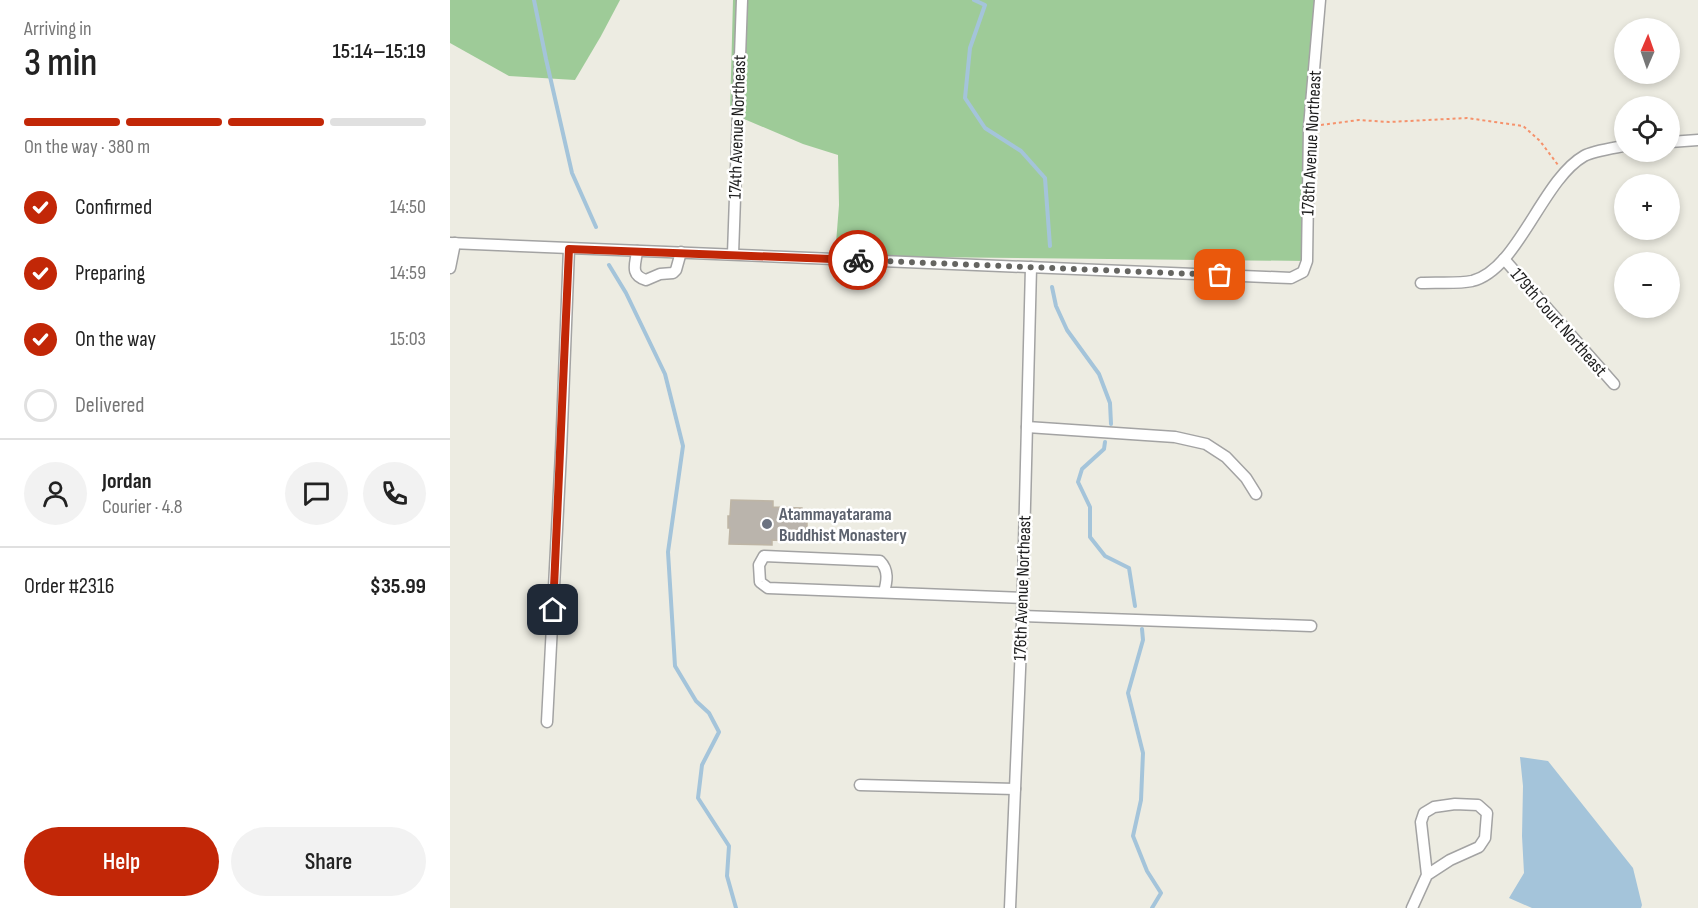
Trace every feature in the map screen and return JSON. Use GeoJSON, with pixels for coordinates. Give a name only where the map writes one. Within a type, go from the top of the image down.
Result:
{"type":"FeatureCollection","features":[{"type":"Feature","properties":{"kind":"street","name":"174th Avenue Northeast"},"geometry":{"type":"LineString","coordinates":[[733,254],[742,0]]}},
{"type":"Feature","properties":{"kind":"street","name":"178th Avenue Northeast"},"geometry":{"type":"LineString","coordinates":[[1031,267],[1291,278],[1302,272],[1307,261],[1309,127],[1320,0]]}},
{"type":"Feature","properties":{"kind":"street"},"geometry":{"type":"LineString","coordinates":[[1680,141],[1698,140]]}},
{"type":"Feature","properties":{"kind":"street"},"geometry":{"type":"LineString","coordinates":[[1421,282],[1471,281],[1480,278],[1504,260],[1564,173],[1585,156],[1614,149]]}},
{"type":"Feature","properties":{"kind":"street"},"geometry":{"type":"LineString","coordinates":[[450,268],[453,243],[1031,267]]}},
{"type":"Feature","properties":{"kind":"street"},"geometry":{"type":"LineString","coordinates":[[547,722],[569,249]]}},
{"type":"Feature","properties":{"kind":"street"},"geometry":{"type":"LineString","coordinates":[[637,251],[634,267],[638,276],[646,280],[660,274],[673,273],[681,252]]}},
{"type":"Feature","properties":{"kind":"street","name":"179th Court Northeast"},"geometry":{"type":"LineString","coordinates":[[1504,260],[1614,384]]}},
{"type":"Feature","properties":{"kind":"street","name":"176th Avenue Northeast"},"geometry":{"type":"LineString","coordinates":[[1010,908],[1022,616],[1031,267]]}},
{"type":"Feature","properties":{"kind":"street"},"geometry":{"type":"LineString","coordinates":[[1027,427],[1175,437],[1206,444],[1226,457],[1246,478],[1256,494]]}},
{"type":"Feature","properties":{"kind":"street"},"geometry":{"type":"LineString","coordinates":[[884,592],[887,582],[886,572],[880,561],[764,556],[759,565],[760,582],[768,588],[1022,598]]}},
{"type":"Feature","properties":{"kind":"street"},"geometry":{"type":"LineString","coordinates":[[1022,616],[1311,626]]}},
{"type":"Feature","properties":{"kind":"street"},"geometry":{"type":"LineString","coordinates":[[860,785],[1015,789]]}},
{"type":"Feature","properties":{"kind":"street"},"geometry":{"type":"LineString","coordinates":[[1414,906],[1428,875],[1450,860],[1479,847],[1485,838],[1487,813],[1478,805],[1455,804],[1434,807],[1424,813],[1421,822],[1428,875]]}},
{"type":"Feature","properties":{"kind":"path"},"geometry":{"type":"LineString","coordinates":[[1309,127],[1359,120],[1389,122],[1467,118],[1523,126],[1540,141],[1564,173]]}},
{"type":"Feature","properties":{"kind":"green space"},"geometry":{"type":"Polygon","coordinates":[[[450,0],[620,0],[575,80],[509,76],[450,43],[450,0]]]}},
{"type":"Feature","properties":{"kind":"green space"},"geometry":{"type":"Polygon","coordinates":[[[733,0],[1320,0],[1307,261],[835,256],[839,205],[838,155],[803,144],[730,113],[733,0]]]}},
{"type":"Feature","properties":{"kind":"water"},"geometry":{"type":"Polygon","coordinates":[[[1520,757],[1548,761],[1633,868],[1641,908],[1532,908],[1509,898],[1524,873],[1523,786],[1520,757]]]}},
{"type":"Feature","properties":{"kind":"building","name":"Atammayatarama Buddhist Monastery"},"geometry":{"type":"Polygon","coordinates":[[[731,500],[773,501],[773,507],[802,508],[804,519],[807,520],[807,531],[803,531],[801,542],[772,540],[772,545],[729,544],[728,516],[730,516],[731,500]]]}},
{"type":"Feature","properties":{"kind":"waterway"},"geometry":{"type":"LineString","coordinates":[[534,0],[572,173],[596,227]]}},
{"type":"Feature","properties":{"kind":"waterway"},"geometry":{"type":"LineString","coordinates":[[974,0],[985,5],[970,48],[965,98],[985,128],[1021,151],[1045,178],[1050,246]]}},
{"type":"Feature","properties":{"kind":"waterway"},"geometry":{"type":"LineString","coordinates":[[609,265],[626,293],[665,374],[683,446],[668,552],[675,666],[696,701],[709,713],[719,732],[702,765],[698,798],[729,846],[727,876],[736,908]]}},
{"type":"Feature","properties":{"kind":"waterway"},"geometry":{"type":"LineString","coordinates":[[1052,287],[1056,306],[1067,330],[1099,374],[1110,403],[1111,424]]}},
{"type":"Feature","properties":{"kind":"waterway"},"geometry":{"type":"LineString","coordinates":[[1105,442],[1104,449],[1082,469],[1078,482],[1090,507],[1090,537],[1105,556],[1129,568],[1135,606]]}},
{"type":"Feature","properties":{"kind":"waterway"},"geometry":{"type":"LineString","coordinates":[[1142,629],[1143,640],[1128,693],[1143,753],[1141,800],[1133,836],[1147,871],[1161,893],[1152,908]]}},
{"type":"Feature","properties":{"kind":"way so far"},"geometry":{"type":"LineString","coordinates":[[858,260],[1220,275]]}},
{"type":"Feature","properties":{"kind":"place","name":"Atammayatarama Buddhist Monastery"},"geometry":{"type":"Point","coordinates":[767,524]}},
{"type":"Feature","properties":{"kind":"route"},"geometry":{"type":"LineString","coordinates":[[553,610],[569,249],[858,260]]}}]}
